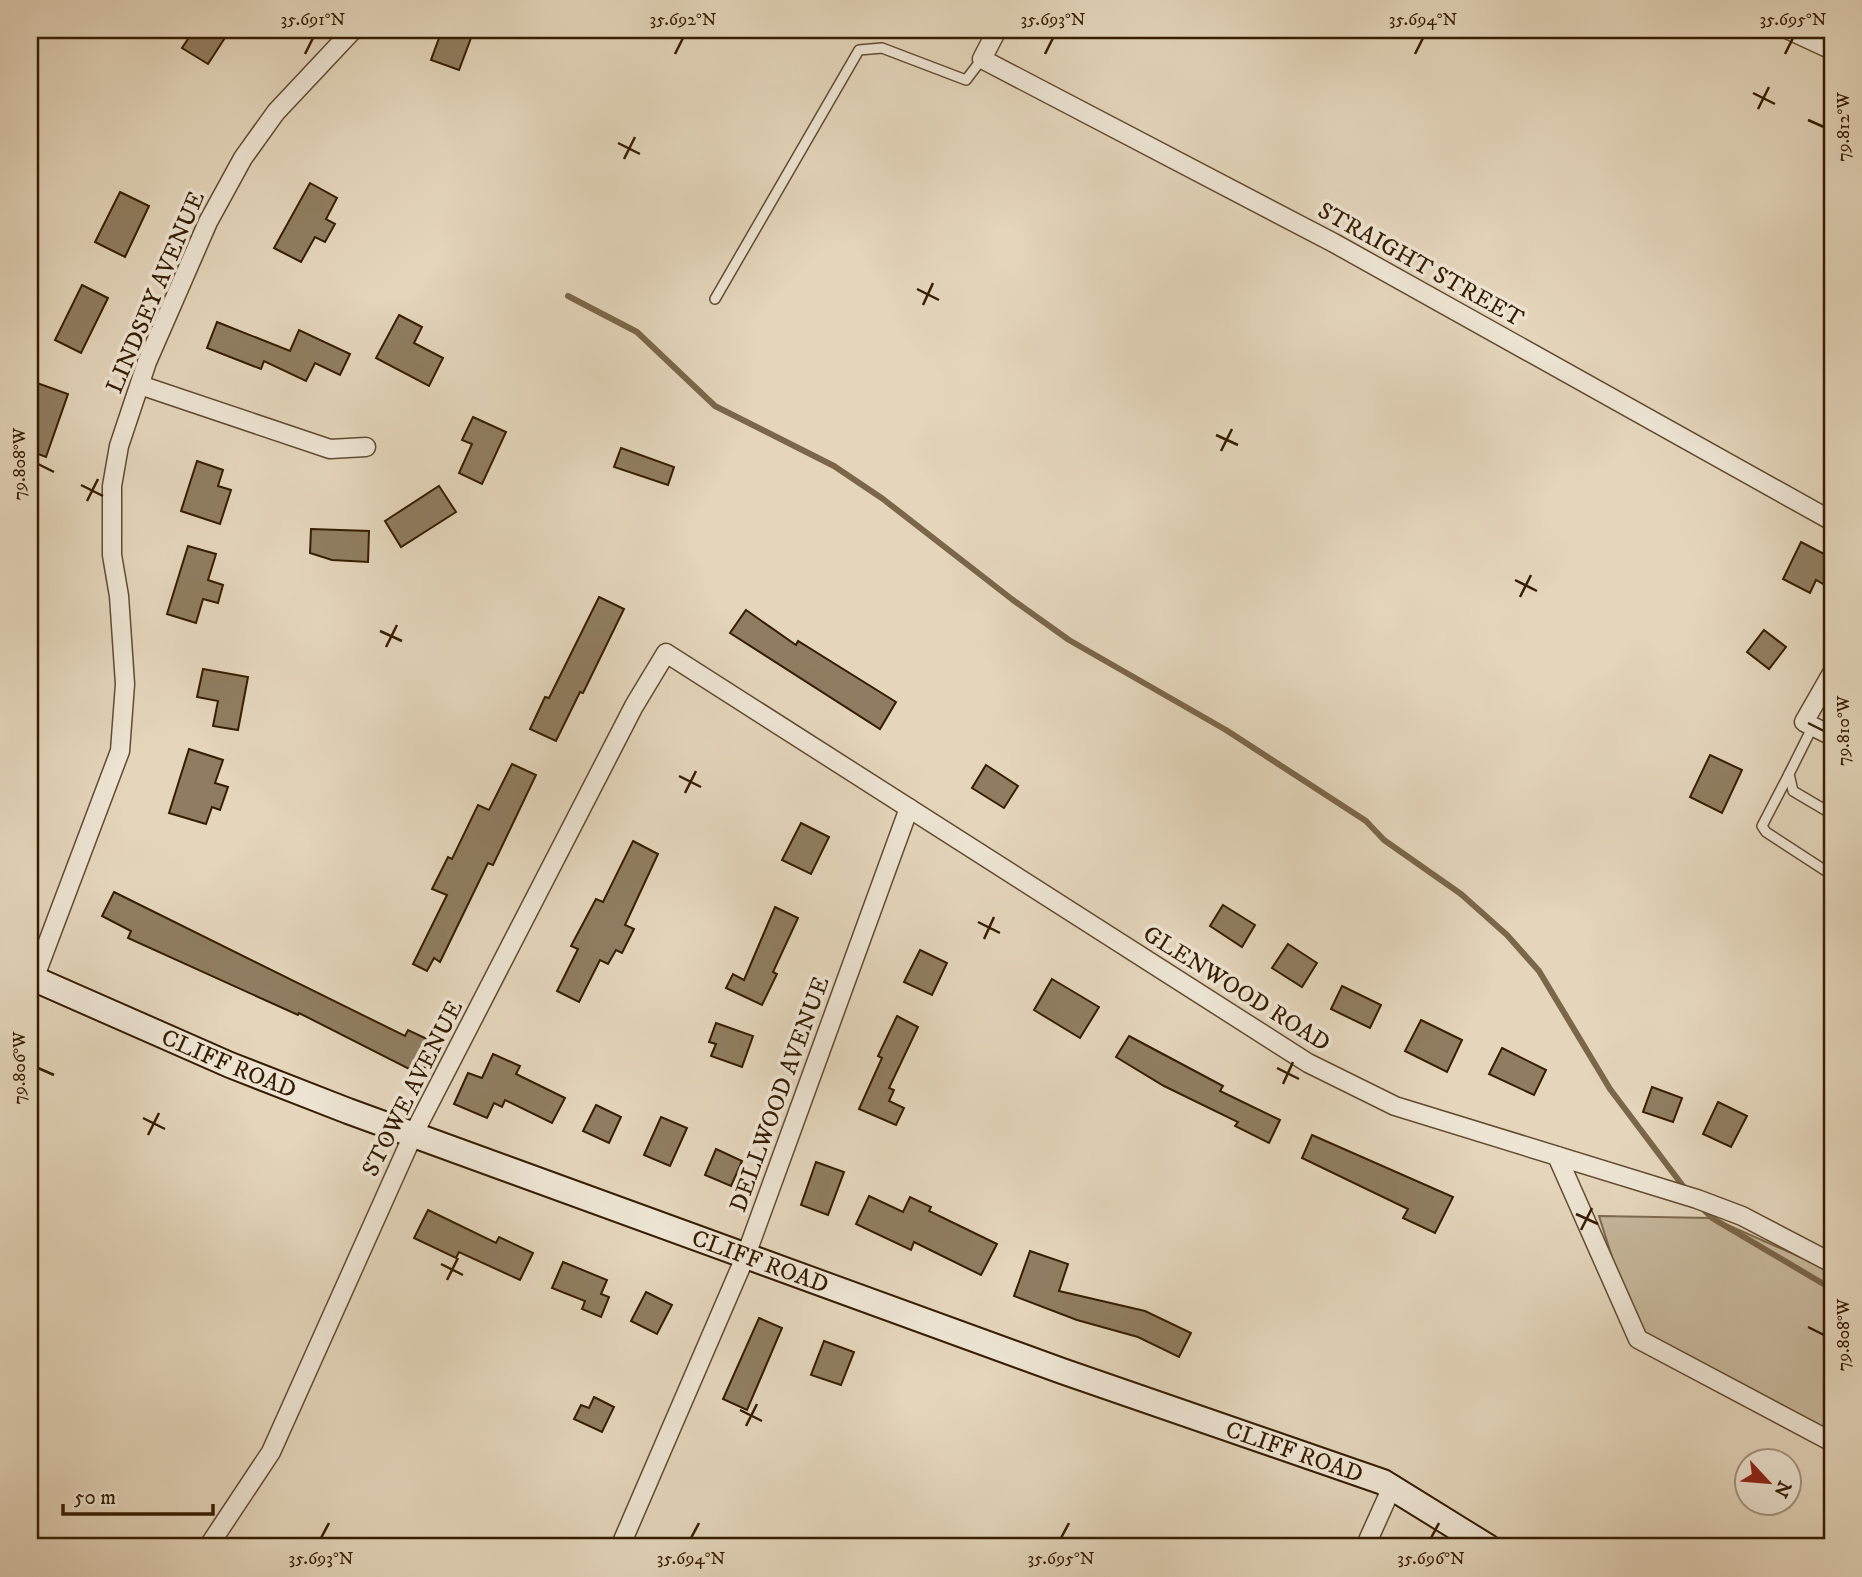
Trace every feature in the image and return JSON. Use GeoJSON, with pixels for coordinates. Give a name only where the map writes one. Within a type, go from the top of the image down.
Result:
{"type":"FeatureCollection","features":[{"type":"Feature","properties":{"kind":"street","name":"LINDSEY AVENUE"},"geometry":{"type":"LineString","coordinates":[[32,978],[120,751],[125,684],[119,596],[112,555],[112,486],[119,446],[147,362],[208,222],[243,158],[276,112],[353,30]]}},
{"type":"Feature","properties":{"kind":"street"},"geometry":{"type":"LineString","coordinates":[[982,59],[997,30]]}},
{"type":"Feature","properties":{"kind":"street"},"geometry":{"type":"LineString","coordinates":[[1789,30],[1832,50]]}},
{"type":"Feature","properties":{"kind":"street","name":"STRAIGHT STREET"},"geometry":{"type":"LineString","coordinates":[[982,59],[1334,243],[1832,521]]}},
{"type":"Feature","properties":{"kind":"street"},"geometry":{"type":"LineString","coordinates":[[140,385],[330,449],[366,447]]}},
{"type":"Feature","properties":{"kind":"street","name":"GLENWOOD ROAD"},"geometry":{"type":"LineString","coordinates":[[666,653],[1308,1063],[1395,1105],[1742,1216],[1832,1263]]}},
{"type":"Feature","properties":{"kind":"street","name":"STOWE AVENUE"},"geometry":{"type":"LineString","coordinates":[[208,1547],[271,1451],[413,1135],[634,706],[666,653]]}},
{"type":"Feature","properties":{"kind":"street"},"geometry":{"type":"LineString","coordinates":[[1832,673],[1809,724],[1832,736]]}},
{"type":"Feature","properties":{"kind":"street","name":"DELLWOOD AVENUE"},"geometry":{"type":"LineString","coordinates":[[620,1547],[746,1255],[909,808]]}},
{"type":"Feature","properties":{"kind":"street","name":"CLIFF ROAD"},"geometry":{"type":"LineString","coordinates":[[32,978],[230,1065],[413,1135],[1392,1487],[1488,1547]]}},
{"type":"Feature","properties":{"kind":"street"},"geometry":{"type":"LineString","coordinates":[[1557,1156],[1638,1339],[1832,1443]]}},
{"type":"Feature","properties":{"kind":"street"},"geometry":{"type":"LineString","coordinates":[[1365,1547],[1392,1487]]}},
{"type":"Feature","properties":{"kind":"lane"},"geometry":{"type":"LineString","coordinates":[[715,299],[859,50],[882,48],[967,80],[982,59]]}},
{"type":"Feature","properties":{"kind":"lane"},"geometry":{"type":"LineString","coordinates":[[1809,724],[1789,774],[1762,826],[1766,832],[1832,875]]}},
{"type":"Feature","properties":{"kind":"lane"},"geometry":{"type":"LineString","coordinates":[[1789,774],[1793,791],[1832,814]]}},
{"type":"Feature","properties":{"kind":"shaded area"},"geometry":{"type":"Polygon","coordinates":[[[1599,1216],[1712,1218],[1832,1271],[1832,1442],[1638,1339],[1599,1216]]]}},
{"type":"Feature","properties":{"kind":"building"},"geometry":{"type":"Polygon","coordinates":[[[194,30],[230,30],[208,64],[182,48],[194,30]]]}},
{"type":"Feature","properties":{"kind":"building"},"geometry":{"type":"Polygon","coordinates":[[[442,30],[474,30],[459,70],[431,60],[442,30]]]}},
{"type":"Feature","properties":{"kind":"building"},"geometry":{"type":"Polygon","coordinates":[[[310,183],[337,198],[326,219],[335,224],[325,242],[315,237],[301,262],[274,248],[310,183]]]}},
{"type":"Feature","properties":{"kind":"building"},"geometry":{"type":"Polygon","coordinates":[[[120,192],[149,206],[125,257],[95,242],[120,192]]]}},
{"type":"Feature","properties":{"kind":"building"},"geometry":{"type":"Polygon","coordinates":[[[82,285],[108,298],[81,353],[55,340],[82,285]]]}},
{"type":"Feature","properties":{"kind":"building"},"geometry":{"type":"Polygon","coordinates":[[[399,315],[422,327],[414,343],[443,358],[429,386],[376,358],[399,315]]]}},
{"type":"Feature","properties":{"kind":"building"},"geometry":{"type":"Polygon","coordinates":[[[217,322],[290,351],[299,330],[350,354],[340,375],[315,363],[306,381],[264,361],[261,369],[207,348],[217,322]]]}},
{"type":"Feature","properties":{"kind":"building"},"geometry":{"type":"Polygon","coordinates":[[[37,383],[68,394],[46,457],[30,451],[30,402],[37,383]]]}},
{"type":"Feature","properties":{"kind":"building"},"geometry":{"type":"Polygon","coordinates":[[[473,417],[506,432],[482,484],[459,473],[472,444],[462,440],[473,417]]]}},
{"type":"Feature","properties":{"kind":"building"},"geometry":{"type":"Polygon","coordinates":[[[621,448],[674,467],[668,485],[614,467],[621,448]]]}},
{"type":"Feature","properties":{"kind":"building"},"geometry":{"type":"Polygon","coordinates":[[[197,461],[223,470],[218,486],[231,490],[220,524],[181,511],[197,461]]]}},
{"type":"Feature","properties":{"kind":"building"},"geometry":{"type":"Polygon","coordinates":[[[439,486],[456,512],[401,547],[385,521],[439,486]]]}},
{"type":"Feature","properties":{"kind":"building"},"geometry":{"type":"Polygon","coordinates":[[[311,529],[369,531],[368,562],[332,560],[310,553],[311,529]]]}},
{"type":"Feature","properties":{"kind":"building"},"geometry":{"type":"Polygon","coordinates":[[[1801,542],[1832,558],[1832,589],[1816,580],[1810,593],[1783,579],[1801,542]]]}},
{"type":"Feature","properties":{"kind":"building"},"geometry":{"type":"Polygon","coordinates":[[[188,546],[216,554],[208,580],[223,585],[218,603],[203,599],[196,623],[167,614],[188,546]]]}},
{"type":"Feature","properties":{"kind":"building"},"geometry":{"type":"Polygon","coordinates":[[[599,597],[624,609],[556,741],[530,729],[545,697],[549,698],[599,597]]]}},
{"type":"Feature","properties":{"kind":"building"},"geometry":{"type":"Polygon","coordinates":[[[746,610],[796,645],[798,641],[896,702],[880,729],[730,633],[746,610]]]}},
{"type":"Feature","properties":{"kind":"building"},"geometry":{"type":"Polygon","coordinates":[[[1764,630],[1786,647],[1769,669],[1747,652],[1764,630]]]}},
{"type":"Feature","properties":{"kind":"building"},"geometry":{"type":"Polygon","coordinates":[[[203,669],[248,677],[238,730],[213,726],[218,701],[197,697],[203,669]]]}},
{"type":"Feature","properties":{"kind":"building"},"geometry":{"type":"Polygon","coordinates":[[[189,749],[223,760],[215,783],[228,787],[220,810],[212,807],[206,824],[169,813],[189,749]]]}},
{"type":"Feature","properties":{"kind":"building"},"geometry":{"type":"Polygon","coordinates":[[[1710,755],[1742,770],[1722,813],[1690,797],[1710,755]]]}},
{"type":"Feature","properties":{"kind":"building"},"geometry":{"type":"Polygon","coordinates":[[[512,764],[536,775],[493,865],[488,863],[440,962],[434,958],[427,971],[413,964],[447,895],[432,889],[448,857],[452,859],[478,805],[489,810],[512,764]]]}},
{"type":"Feature","properties":{"kind":"building"},"geometry":{"type":"Polygon","coordinates":[[[986,765],[1018,786],[1004,808],[972,788],[986,765]]]}},
{"type":"Feature","properties":{"kind":"building"},"geometry":{"type":"Polygon","coordinates":[[[801,823],[829,837],[811,874],[782,860],[801,823]]]}},
{"type":"Feature","properties":{"kind":"building"},"geometry":{"type":"Polygon","coordinates":[[[633,841],[658,854],[625,925],[634,929],[622,953],[616,950],[608,964],[600,960],[579,1002],[557,991],[578,949],[571,946],[596,899],[603,902],[633,841]]]}},
{"type":"Feature","properties":{"kind":"building"},"geometry":{"type":"Polygon","coordinates":[[[114,892],[405,1036],[408,1030],[427,1039],[421,1050],[431,1055],[421,1075],[299,1013],[298,1015],[128,938],[131,931],[102,916],[114,892]]]}},
{"type":"Feature","properties":{"kind":"building"},"geometry":{"type":"Polygon","coordinates":[[[1223,905],[1255,925],[1242,947],[1210,926],[1223,905]]]}},
{"type":"Feature","properties":{"kind":"building"},"geometry":{"type":"Polygon","coordinates":[[[775,907],[798,918],[773,972],[777,974],[762,1005],[726,988],[733,974],[744,980],[775,907]]]}},
{"type":"Feature","properties":{"kind":"building"},"geometry":{"type":"Polygon","coordinates":[[[1288,944],[1317,963],[1302,987],[1272,968],[1288,944]]]}},
{"type":"Feature","properties":{"kind":"building"},"geometry":{"type":"Polygon","coordinates":[[[920,950],[947,963],[932,995],[904,982],[920,950]]]}},
{"type":"Feature","properties":{"kind":"building"},"geometry":{"type":"Polygon","coordinates":[[[1052,979],[1099,1007],[1080,1038],[1034,1010],[1052,979]]]}},
{"type":"Feature","properties":{"kind":"building"},"geometry":{"type":"Polygon","coordinates":[[[1342,986],[1381,1005],[1370,1028],[1331,1009],[1342,986]]]}},
{"type":"Feature","properties":{"kind":"building"},"geometry":{"type":"Polygon","coordinates":[[[897,1016],[918,1027],[889,1088],[894,1090],[889,1101],[904,1108],[896,1125],[859,1109],[882,1058],[878,1056],[897,1016]]]}},
{"type":"Feature","properties":{"kind":"building"},"geometry":{"type":"Polygon","coordinates":[[[1421,1020],[1462,1040],[1447,1072],[1405,1051],[1421,1020]]]}},
{"type":"Feature","properties":{"kind":"building"},"geometry":{"type":"Polygon","coordinates":[[[716,1023],[753,1036],[742,1067],[711,1056],[716,1044],[709,1042],[716,1023]]]}},
{"type":"Feature","properties":{"kind":"building"},"geometry":{"type":"Polygon","coordinates":[[[1129,1036],[1223,1086],[1220,1091],[1280,1120],[1269,1143],[1235,1126],[1238,1122],[1164,1086],[1116,1057],[1129,1036]]]}},
{"type":"Feature","properties":{"kind":"building"},"geometry":{"type":"Polygon","coordinates":[[[1502,1048],[1546,1070],[1534,1095],[1489,1074],[1502,1048]]]}},
{"type":"Feature","properties":{"kind":"building"},"geometry":{"type":"Polygon","coordinates":[[[493,1054],[520,1066],[516,1074],[565,1098],[552,1123],[505,1100],[502,1107],[494,1103],[487,1118],[454,1104],[468,1073],[482,1078],[493,1054]]]}},
{"type":"Feature","properties":{"kind":"building"},"geometry":{"type":"Polygon","coordinates":[[[1652,1087],[1682,1098],[1673,1122],[1643,1112],[1652,1087]]]}},
{"type":"Feature","properties":{"kind":"building"},"geometry":{"type":"Polygon","coordinates":[[[1718,1102],[1747,1116],[1731,1147],[1703,1134],[1718,1102]]]}},
{"type":"Feature","properties":{"kind":"building"},"geometry":{"type":"Polygon","coordinates":[[[596,1105],[621,1117],[609,1143],[583,1131],[596,1105]]]}},
{"type":"Feature","properties":{"kind":"building"},"geometry":{"type":"Polygon","coordinates":[[[661,1117],[687,1128],[670,1166],[644,1155],[661,1117]]]}},
{"type":"Feature","properties":{"kind":"building"},"geometry":{"type":"Polygon","coordinates":[[[1312,1135],[1453,1197],[1435,1233],[1403,1218],[1408,1209],[1302,1158],[1312,1135]]]}},
{"type":"Feature","properties":{"kind":"building"},"geometry":{"type":"Polygon","coordinates":[[[716,1149],[742,1161],[731,1186],[705,1175],[716,1149]]]}},
{"type":"Feature","properties":{"kind":"building"},"geometry":{"type":"Polygon","coordinates":[[[816,1162],[844,1172],[828,1215],[801,1205],[816,1162]]]}},
{"type":"Feature","properties":{"kind":"building"},"geometry":{"type":"Polygon","coordinates":[[[869,1196],[903,1212],[910,1197],[931,1207],[929,1211],[997,1244],[981,1275],[914,1242],[911,1250],[856,1224],[869,1196]]]}},
{"type":"Feature","properties":{"kind":"building"},"geometry":{"type":"Polygon","coordinates":[[[428,1210],[496,1243],[499,1237],[533,1253],[520,1280],[459,1252],[456,1258],[414,1238],[428,1210]]]}},
{"type":"Feature","properties":{"kind":"building"},"geometry":{"type":"Polygon","coordinates":[[[1030,1251],[1068,1264],[1059,1291],[1145,1311],[1191,1333],[1179,1357],[1138,1337],[1077,1320],[1014,1296],[1030,1251]]]}},
{"type":"Feature","properties":{"kind":"building"},"geometry":{"type":"Polygon","coordinates":[[[563,1262],[607,1280],[601,1294],[609,1297],[601,1317],[582,1309],[585,1301],[552,1288],[563,1262]]]}},
{"type":"Feature","properties":{"kind":"building"},"geometry":{"type":"Polygon","coordinates":[[[646,1292],[672,1305],[657,1334],[631,1321],[646,1292]]]}},
{"type":"Feature","properties":{"kind":"building"},"geometry":{"type":"Polygon","coordinates":[[[759,1318],[782,1328],[747,1410],[723,1399],[759,1318]]]}},
{"type":"Feature","properties":{"kind":"building"},"geometry":{"type":"Polygon","coordinates":[[[824,1341],[854,1352],[841,1385],[811,1375],[824,1341]]]}},
{"type":"Feature","properties":{"kind":"building"},"geometry":{"type":"Polygon","coordinates":[[[594,1397],[614,1407],[602,1432],[574,1419],[581,1405],[589,1408],[594,1397]]]}},
{"type":"Feature","properties":{"kind":"waterway"},"geometry":{"type":"LineString","coordinates":[[568,296],[637,332],[715,406],[834,466],[883,499],[1069,640],[1226,730],[1366,821],[1384,840],[1461,894],[1507,935],[1539,971],[1610,1089],[1686,1190]]}},
{"type":"Feature","properties":{"kind":"waterway"},"geometry":{"type":"LineString","coordinates":[[1700,1206],[1712,1218],[1832,1289]]}}]}
